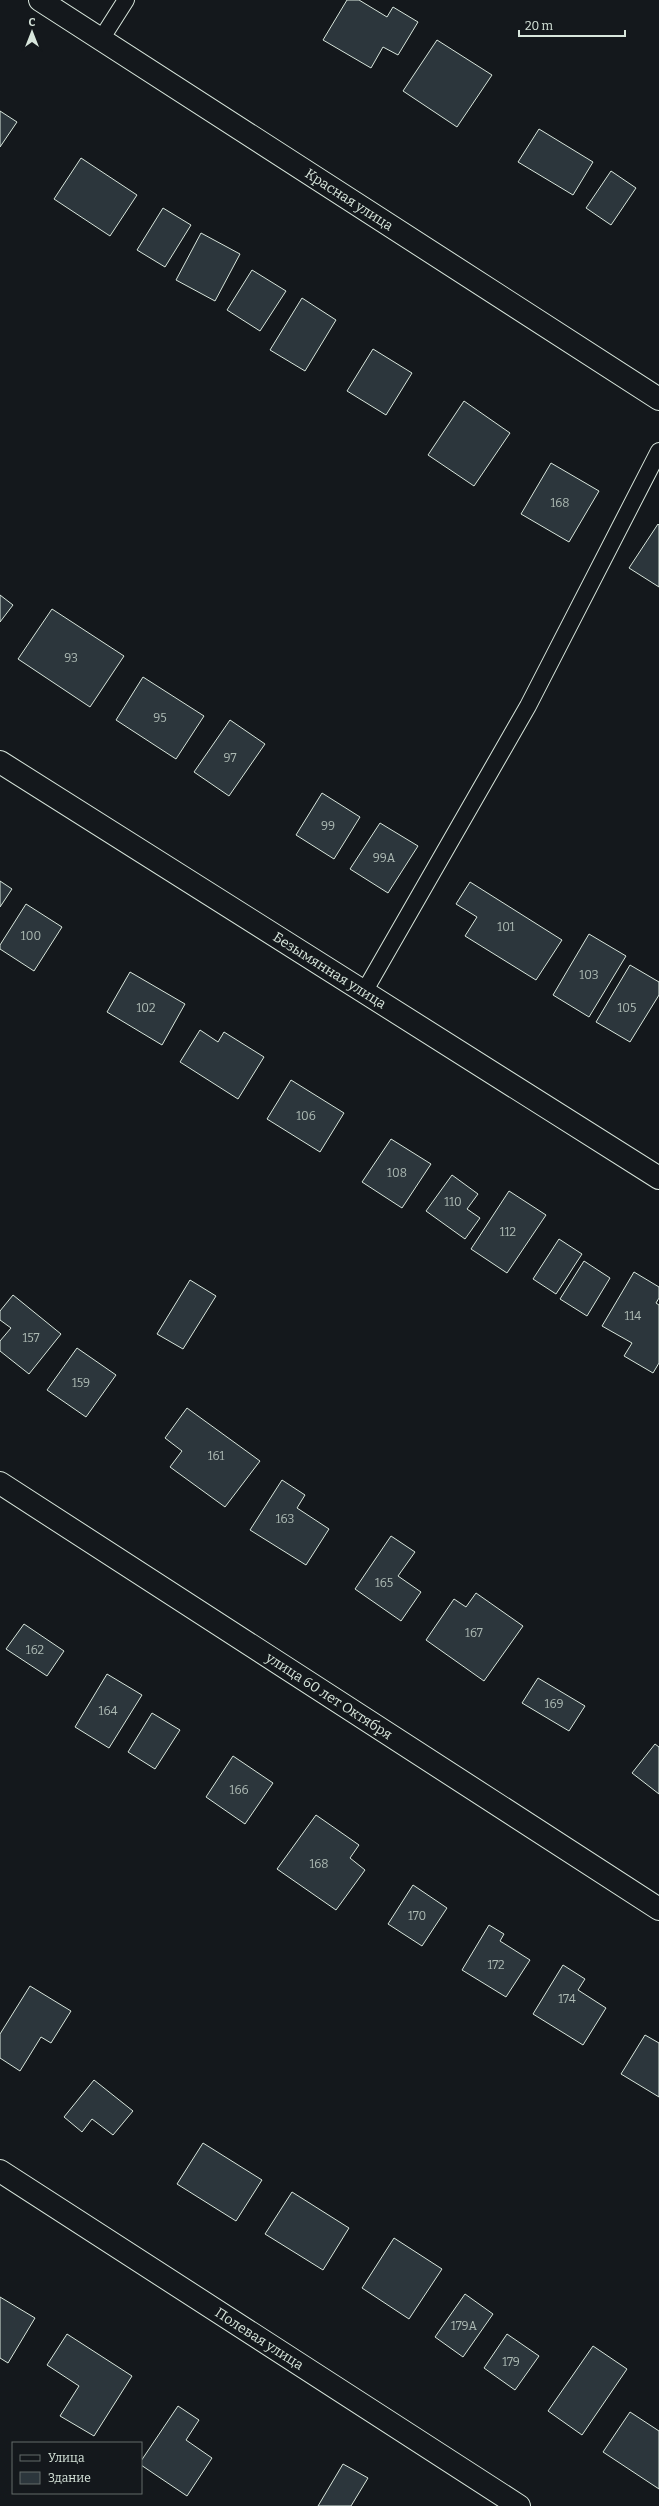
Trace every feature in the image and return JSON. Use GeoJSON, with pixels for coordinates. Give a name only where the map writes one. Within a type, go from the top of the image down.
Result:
{"type":"FeatureCollection","features":[{"type":"Feature","properties":{"kind":"street","name":"Красная улица"},"geometry":{"type":"LineString","coordinates":[[40,0],[100,41],[659,398]]}},
{"type":"Feature","properties":{"kind":"street","name":"Безымянная улица"},"geometry":{"type":"LineString","coordinates":[[0,762],[659,1178]]}},
{"type":"Feature","properties":{"kind":"street","name":"улица 60 лет Октября"},"geometry":{"type":"LineString","coordinates":[[0,1483],[659,1909]]}},
{"type":"Feature","properties":{"kind":"street","name":"Полевая улица"},"geometry":{"type":"LineString","coordinates":[[0,2171],[519,2506]]}},
{"type":"Feature","properties":{"kind":"lane"},"geometry":{"type":"LineString","coordinates":[[100,41],[126,0]]}},
{"type":"Feature","properties":{"kind":"lane"},"geometry":{"type":"LineString","coordinates":[[364,992],[528,706],[659,451]]}},
{"type":"Feature","properties":{"kind":"building"},"geometry":{"type":"Polygon","coordinates":[[[347,0],[359,0],[387,17],[393,7],[418,22],[398,55],[383,47],[371,68],[323,40],[347,0]]]}},
{"type":"Feature","properties":{"kind":"building"},"geometry":{"type":"Polygon","coordinates":[[[437,40],[492,75],[457,127],[403,91],[437,40]]]}},
{"type":"Feature","properties":{"kind":"building"},"geometry":{"type":"Polygon","coordinates":[[[0,111],[17,122],[0,147],[0,111]]]}},
{"type":"Feature","properties":{"kind":"building"},"geometry":{"type":"Polygon","coordinates":[[[539,129],[593,162],[573,195],[518,162],[539,129]]]}},
{"type":"Feature","properties":{"kind":"building"},"geometry":{"type":"Polygon","coordinates":[[[81,158],[137,195],[110,236],[54,199],[81,158]]]}},
{"type":"Feature","properties":{"kind":"building"},"geometry":{"type":"Polygon","coordinates":[[[611,171],[636,188],[611,225],[586,208],[611,171]]]}},
{"type":"Feature","properties":{"kind":"building"},"geometry":{"type":"Polygon","coordinates":[[[163,208],[191,225],[165,267],[137,250],[163,208]]]}},
{"type":"Feature","properties":{"kind":"building"},"geometry":{"type":"Polygon","coordinates":[[[201,233],[240,254],[215,301],[176,280],[201,233]]]}},
{"type":"Feature","properties":{"kind":"building"},"geometry":{"type":"Polygon","coordinates":[[[252,270],[286,291],[260,331],[227,310],[252,270]]]}},
{"type":"Feature","properties":{"kind":"building"},"geometry":{"type":"Polygon","coordinates":[[[302,298],[336,320],[305,371],[270,350],[302,298]]]}},
{"type":"Feature","properties":{"kind":"building"},"geometry":{"type":"Polygon","coordinates":[[[373,349],[412,373],[386,415],[347,391],[373,349]]]}},
{"type":"Feature","properties":{"kind":"building"},"geometry":{"type":"Polygon","coordinates":[[[464,401],[510,433],[474,486],[428,455],[464,401]]]}},
{"type":"Feature","properties":{"kind":"building"},"geometry":{"type":"Polygon","coordinates":[[[551,463],[599,491],[569,542],[521,514],[551,463]]]}},
{"type":"Feature","properties":{"kind":"building"},"geometry":{"type":"Polygon","coordinates":[[[658,524],[659,525],[659,587],[629,568],[658,524]]]}},
{"type":"Feature","properties":{"kind":"building"},"geometry":{"type":"Polygon","coordinates":[[[0,595],[13,605],[0,622],[0,595]]]}},
{"type":"Feature","properties":{"kind":"building"},"geometry":{"type":"Polygon","coordinates":[[[52,609],[124,656],[90,707],[18,659],[52,609]]]}},
{"type":"Feature","properties":{"kind":"building"},"geometry":{"type":"Polygon","coordinates":[[[143,677],[204,716],[176,759],[116,720],[143,677]]]}},
{"type":"Feature","properties":{"kind":"building"},"geometry":{"type":"Polygon","coordinates":[[[230,720],[265,744],[229,796],[194,772],[230,720]]]}},
{"type":"Feature","properties":{"kind":"building"},"geometry":{"type":"Polygon","coordinates":[[[322,793],[360,817],[334,859],[296,835],[322,793]]]}},
{"type":"Feature","properties":{"kind":"building"},"geometry":{"type":"Polygon","coordinates":[[[380,823],[418,846],[388,893],[350,869],[380,823]]]}},
{"type":"Feature","properties":{"kind":"building"},"geometry":{"type":"Polygon","coordinates":[[[0,881],[12,889],[0,907],[0,881]]]}},
{"type":"Feature","properties":{"kind":"building"},"geometry":{"type":"Polygon","coordinates":[[[470,882],[562,940],[536,980],[465,936],[477,917],[456,904],[470,882]]]}},
{"type":"Feature","properties":{"kind":"building"},"geometry":{"type":"Polygon","coordinates":[[[26,904],[62,927],[34,971],[0,949],[0,945],[26,904]]]}},
{"type":"Feature","properties":{"kind":"building"},"geometry":{"type":"Polygon","coordinates":[[[589,934],[626,956],[589,1017],[553,995],[589,934]]]}},
{"type":"Feature","properties":{"kind":"building"},"geometry":{"type":"Polygon","coordinates":[[[630,965],[659,982],[659,995],[630,1042],[596,1022],[630,965]]]}},
{"type":"Feature","properties":{"kind":"building"},"geometry":{"type":"Polygon","coordinates":[[[130,972],[185,1004],[162,1045],[107,1012],[130,972]]]}},
{"type":"Feature","properties":{"kind":"building"},"geometry":{"type":"Polygon","coordinates":[[[200,1030],[218,1042],[224,1032],[264,1057],[238,1099],[180,1062],[200,1030]]]}},
{"type":"Feature","properties":{"kind":"building"},"geometry":{"type":"Polygon","coordinates":[[[291,1080],[344,1113],[320,1152],[267,1119],[291,1080]]]}},
{"type":"Feature","properties":{"kind":"building"},"geometry":{"type":"Polygon","coordinates":[[[391,1139],[431,1164],[402,1208],[362,1182],[391,1139]]]}},
{"type":"Feature","properties":{"kind":"building"},"geometry":{"type":"Polygon","coordinates":[[[452,1175],[478,1194],[467,1209],[480,1218],[465,1239],[426,1211],[452,1175]]]}},
{"type":"Feature","properties":{"kind":"building"},"geometry":{"type":"Polygon","coordinates":[[[509,1191],[546,1215],[507,1273],[471,1249],[509,1191]]]}},
{"type":"Feature","properties":{"kind":"building"},"geometry":{"type":"Polygon","coordinates":[[[559,1239],[582,1254],[556,1294],[533,1279],[559,1239]]]}},
{"type":"Feature","properties":{"kind":"building"},"geometry":{"type":"Polygon","coordinates":[[[584,1261],[610,1278],[587,1316],[560,1299],[584,1261]]]}},
{"type":"Feature","properties":{"kind":"building"},"geometry":{"type":"Polygon","coordinates":[[[634,1272],[659,1287],[659,1298],[656,1303],[659,1305],[659,1363],[653,1373],[624,1356],[632,1343],[602,1326],[634,1272]]]}},
{"type":"Feature","properties":{"kind":"building"},"geometry":{"type":"Polygon","coordinates":[[[190,1280],[216,1296],[183,1349],[157,1334],[190,1280]]]}},
{"type":"Feature","properties":{"kind":"building"},"geometry":{"type":"Polygon","coordinates":[[[13,1295],[61,1334],[29,1374],[0,1351],[0,1341],[11,1328],[0,1320],[0,1311],[13,1295]]]}},
{"type":"Feature","properties":{"kind":"building"},"geometry":{"type":"Polygon","coordinates":[[[77,1348],[116,1375],[86,1417],[47,1390],[77,1348]]]}},
{"type":"Feature","properties":{"kind":"building"},"geometry":{"type":"Polygon","coordinates":[[[187,1408],[260,1461],[225,1507],[170,1467],[182,1451],[165,1438],[187,1408]]]}},
{"type":"Feature","properties":{"kind":"building"},"geometry":{"type":"Polygon","coordinates":[[[282,1480],[305,1495],[297,1508],[329,1529],[306,1565],[250,1530],[282,1480]]]}},
{"type":"Feature","properties":{"kind":"building"},"geometry":{"type":"Polygon","coordinates":[[[391,1536],[415,1552],[398,1576],[421,1592],[401,1621],[355,1589],[391,1536]]]}},
{"type":"Feature","properties":{"kind":"building"},"geometry":{"type":"Polygon","coordinates":[[[476,1593],[523,1626],[484,1681],[426,1640],[454,1599],[466,1607],[476,1593]]]}},
{"type":"Feature","properties":{"kind":"building"},"geometry":{"type":"Polygon","coordinates":[[[24,1624],[64,1651],[47,1676],[6,1649],[24,1624]]]}},
{"type":"Feature","properties":{"kind":"building"},"geometry":{"type":"Polygon","coordinates":[[[107,1674],[142,1695],[109,1748],[75,1727],[107,1674]]]}},
{"type":"Feature","properties":{"kind":"building"},"geometry":{"type":"Polygon","coordinates":[[[538,1678],[585,1706],[569,1731],[522,1703],[538,1678]]]}},
{"type":"Feature","properties":{"kind":"building"},"geometry":{"type":"Polygon","coordinates":[[[152,1713],[180,1730],[155,1769],[128,1752],[152,1713]]]}},
{"type":"Feature","properties":{"kind":"building"},"geometry":{"type":"Polygon","coordinates":[[[655,1744],[659,1747],[659,1794],[632,1773],[655,1744]]]}},
{"type":"Feature","properties":{"kind":"building"},"geometry":{"type":"Polygon","coordinates":[[[233,1756],[273,1783],[245,1824],[206,1797],[233,1756]]]}},
{"type":"Feature","properties":{"kind":"building"},"geometry":{"type":"Polygon","coordinates":[[[316,1815],[359,1845],[350,1858],[365,1870],[336,1910],[277,1869],[316,1815]]]}},
{"type":"Feature","properties":{"kind":"building"},"geometry":{"type":"Polygon","coordinates":[[[413,1885],[447,1908],[422,1946],[388,1924],[413,1885]]]}},
{"type":"Feature","properties":{"kind":"building"},"geometry":{"type":"Polygon","coordinates":[[[489,1925],[504,1934],[500,1941],[530,1960],[506,1997],[462,1970],[489,1925]]]}},
{"type":"Feature","properties":{"kind":"building"},"geometry":{"type":"Polygon","coordinates":[[[563,1965],[585,1979],[578,1990],[606,2008],[583,2045],[533,2014],[563,1965]]]}},
{"type":"Feature","properties":{"kind":"building"},"geometry":{"type":"Polygon","coordinates":[[[30,1986],[71,2011],[51,2043],[41,2037],[20,2071],[0,2058],[0,2034],[30,1986]]]}},
{"type":"Feature","properties":{"kind":"building"},"geometry":{"type":"Polygon","coordinates":[[[645,2035],[659,2043],[659,2097],[621,2074],[645,2035]]]}},
{"type":"Feature","properties":{"kind":"building"},"geometry":{"type":"Polygon","coordinates":[[[94,2080],[133,2111],[113,2135],[92,2119],[82,2132],[64,2117],[94,2080]]]}},
{"type":"Feature","properties":{"kind":"building"},"geometry":{"type":"Polygon","coordinates":[[[203,2143],[262,2180],[236,2221],[177,2184],[203,2143]]]}},
{"type":"Feature","properties":{"kind":"building"},"geometry":{"type":"Polygon","coordinates":[[[292,2192],[349,2228],[323,2270],[265,2234],[292,2192]]]}},
{"type":"Feature","properties":{"kind":"building"},"geometry":{"type":"Polygon","coordinates":[[[394,2238],[442,2269],[409,2319],[362,2288],[394,2238]]]}},
{"type":"Feature","properties":{"kind":"building"},"geometry":{"type":"Polygon","coordinates":[[[465,2294],[493,2314],[463,2357],[435,2337],[465,2294]]]}},
{"type":"Feature","properties":{"kind":"building"},"geometry":{"type":"Polygon","coordinates":[[[0,2297],[35,2318],[8,2363],[0,2358],[0,2297]]]}},
{"type":"Feature","properties":{"kind":"building"},"geometry":{"type":"Polygon","coordinates":[[[67,2334],[132,2376],[94,2436],[60,2416],[79,2386],[47,2365],[67,2334]]]}},
{"type":"Feature","properties":{"kind":"building"},"geometry":{"type":"Polygon","coordinates":[[[507,2334],[539,2356],[515,2390],[484,2368],[507,2334]]]}},
{"type":"Feature","properties":{"kind":"building"},"geometry":{"type":"Polygon","coordinates":[[[593,2346],[627,2369],[582,2435],[548,2411],[593,2346]]]}},
{"type":"Feature","properties":{"kind":"building"},"geometry":{"type":"Polygon","coordinates":[[[178,2406],[199,2420],[186,2440],[212,2458],[187,2496],[142,2466],[142,2460],[178,2406]]]}},
{"type":"Feature","properties":{"kind":"building"},"geometry":{"type":"Polygon","coordinates":[[[630,2412],[659,2431],[659,2489],[603,2452],[630,2412]]]}},
{"type":"Feature","properties":{"kind":"building"},"geometry":{"type":"Polygon","coordinates":[[[343,2464],[368,2478],[351,2506],[318,2506],[343,2464]]]}}]}
